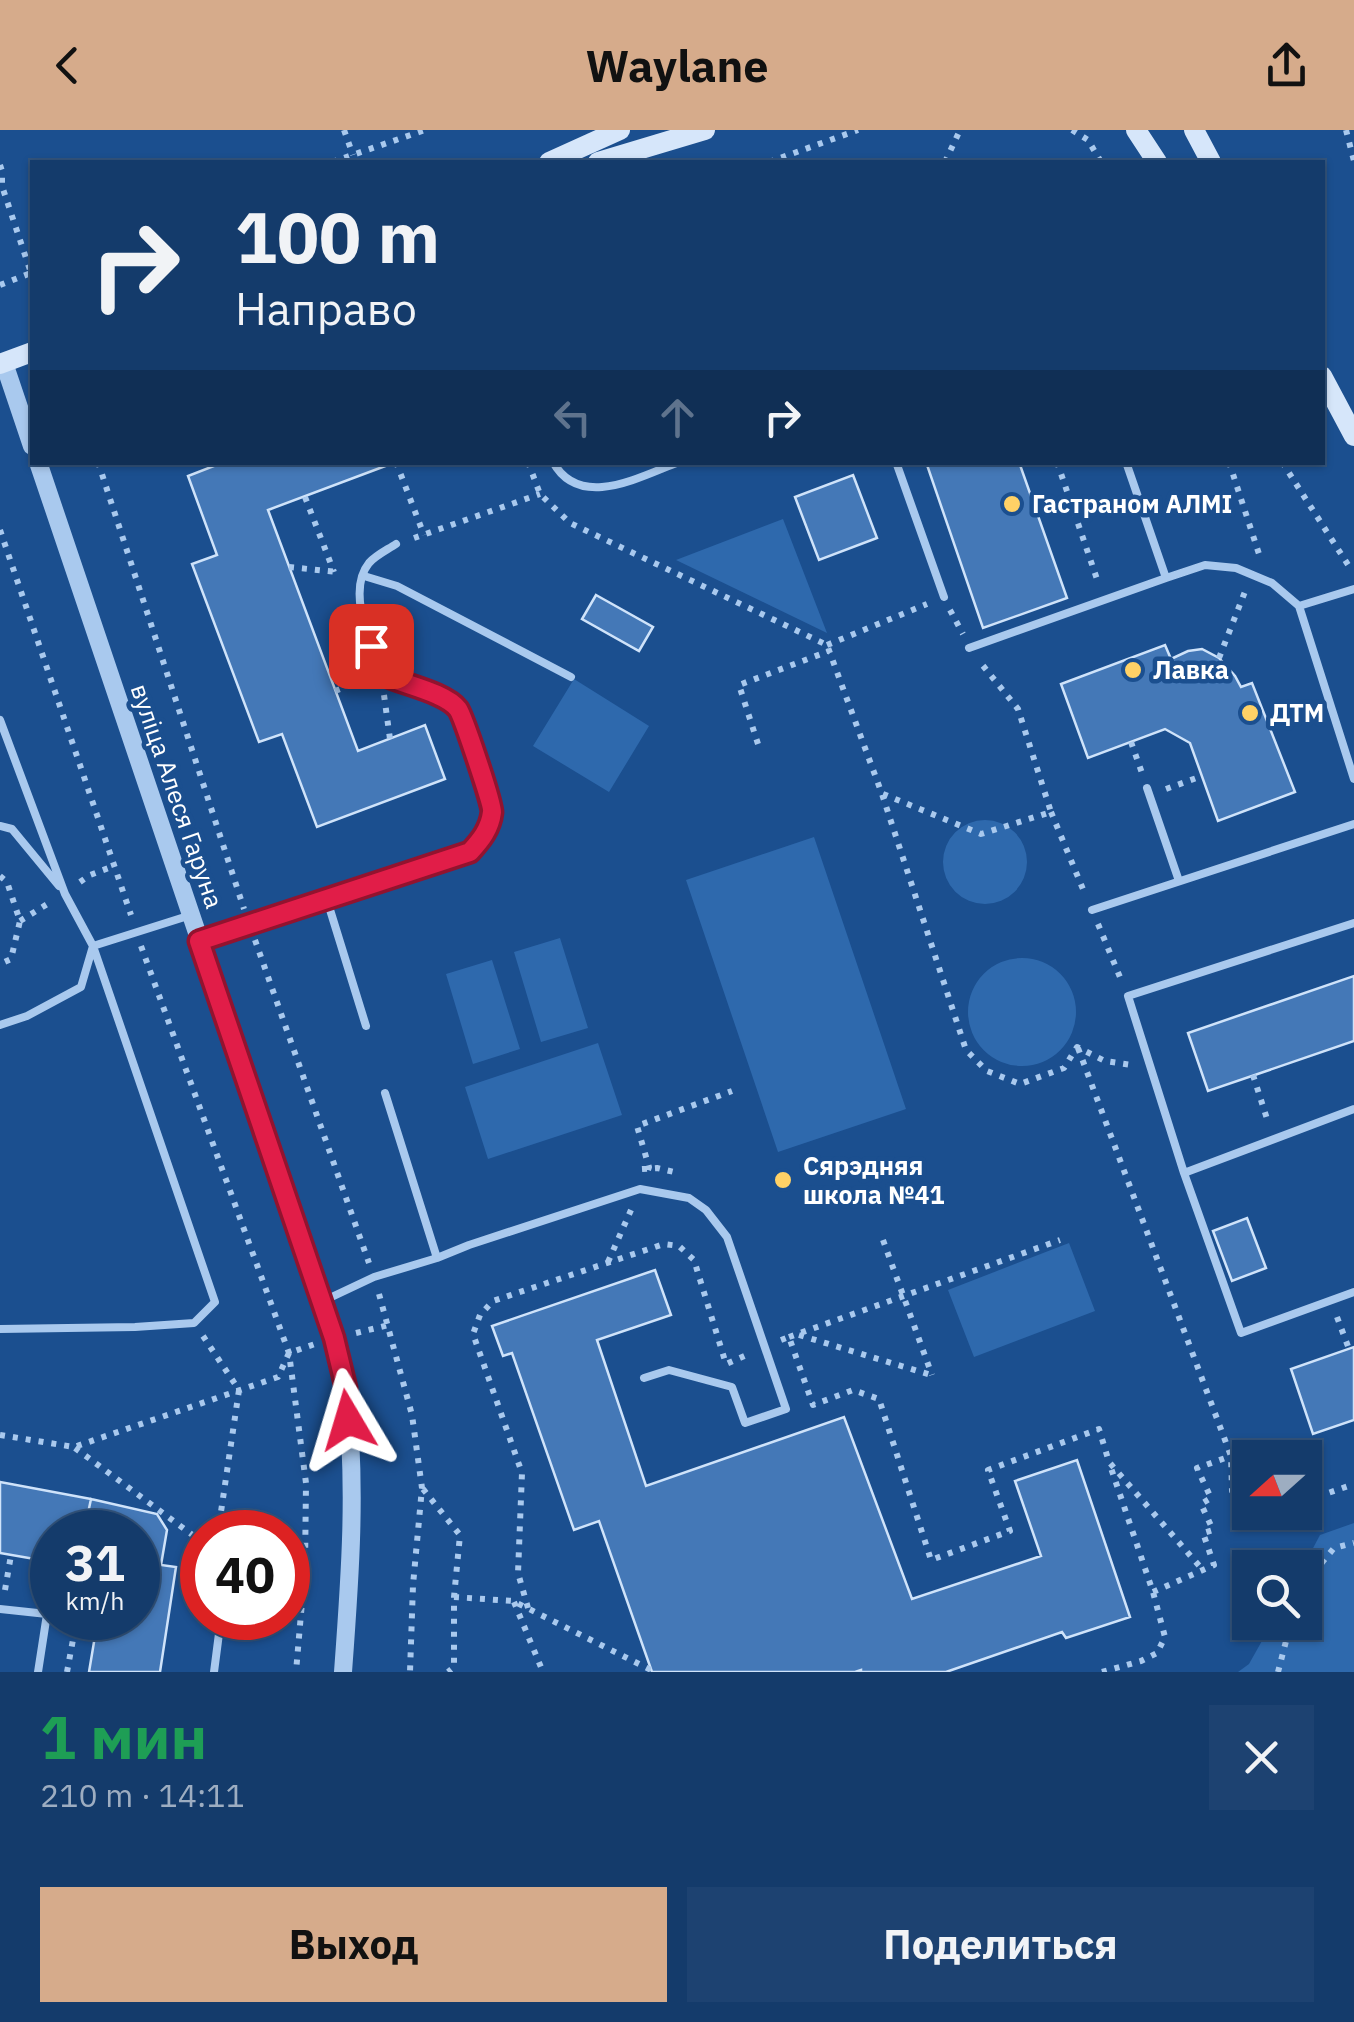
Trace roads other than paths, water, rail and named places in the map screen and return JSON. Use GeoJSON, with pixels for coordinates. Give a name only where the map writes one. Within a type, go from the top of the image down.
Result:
{"type":"FeatureCollection","features":[{"type":"Feature","properties":{"kind":"main road"},"geometry":{"type":"LineString","coordinates":[[553,160],[620,130]]}},
{"type":"Feature","properties":{"kind":"main road"},"geometry":{"type":"LineString","coordinates":[[605,160],[705,130]]}},
{"type":"Feature","properties":{"kind":"main road"},"geometry":{"type":"LineString","coordinates":[[1136,130],[1157,160]]}},
{"type":"Feature","properties":{"kind":"main road"},"geometry":{"type":"LineString","coordinates":[[1194,130],[1210,160]]}},
{"type":"Feature","properties":{"kind":"main road"},"geometry":{"type":"LineString","coordinates":[[1,358],[30,352]]}},
{"type":"Feature","properties":{"kind":"main road"},"geometry":{"type":"LineString","coordinates":[[1325,382],[1354,436]]}},
{"type":"Feature","properties":{"kind":"main road"},"geometry":{"type":"LineString","coordinates":[[1325,401],[1354,436]]}},
{"type":"Feature","properties":{"kind":"street"},"geometry":{"type":"LineString","coordinates":[[1,358],[30,440]]}},
{"type":"Feature","properties":{"kind":"street","name":"вуліца Алеся Гаруна"},"geometry":{"type":"LineString","coordinates":[[39,465],[334,1338],[346,1388],[353,1546],[343,1672]]}},
{"type":"Feature","properties":{"kind":"lane"},"geometry":{"type":"LineString","coordinates":[[556,465],[579,486],[593,489],[617,485],[671,465]]}},
{"type":"Feature","properties":{"kind":"lane"},"geometry":{"type":"LineString","coordinates":[[897,465],[944,597]]}},
{"type":"Feature","properties":{"kind":"lane"},"geometry":{"type":"LineString","coordinates":[[1127,465],[1166,578]]}},
{"type":"Feature","properties":{"kind":"lane"},"geometry":{"type":"LineString","coordinates":[[199,941],[470,852],[485,836],[493,808],[458,709],[434,693],[381,674],[361,618],[361,586],[366,566],[396,544]]}},
{"type":"Feature","properties":{"kind":"lane"},"geometry":{"type":"LineString","coordinates":[[970,648],[1206,565],[1236,568],[1272,583],[1299,606],[1354,779]]}},
{"type":"Feature","properties":{"kind":"lane"},"geometry":{"type":"LineString","coordinates":[[364,576],[397,586],[571,677]]}},
{"type":"Feature","properties":{"kind":"lane"},"geometry":{"type":"LineString","coordinates":[[1299,606],[1354,589]]}},
{"type":"Feature","properties":{"kind":"lane"},"geometry":{"type":"LineString","coordinates":[[0,720],[65,894],[93,946],[216,1302],[194,1323],[135,1328],[0,1329]]}},
{"type":"Feature","properties":{"kind":"lane"},"geometry":{"type":"LineString","coordinates":[[1148,792],[1179,881]]}},
{"type":"Feature","properties":{"kind":"lane"},"geometry":{"type":"LineString","coordinates":[[1092,910],[1354,824]]}},
{"type":"Feature","properties":{"kind":"lane"},"geometry":{"type":"LineString","coordinates":[[0,826],[12,829],[65,894]]}},
{"type":"Feature","properties":{"kind":"lane"},"geometry":{"type":"LineString","coordinates":[[326,900],[366,1026]]}},
{"type":"Feature","properties":{"kind":"lane"},"geometry":{"type":"LineString","coordinates":[[93,946],[191,915]]}},
{"type":"Feature","properties":{"kind":"lane"},"geometry":{"type":"LineString","coordinates":[[1354,924],[1128,996],[1184,1173],[1241,1333],[1354,1292]]}},
{"type":"Feature","properties":{"kind":"lane"},"geometry":{"type":"LineString","coordinates":[[0,1025],[27,1016],[81,987],[93,946]]}},
{"type":"Feature","properties":{"kind":"lane"},"geometry":{"type":"LineString","coordinates":[[385,1093],[437,1258]]}},
{"type":"Feature","properties":{"kind":"lane"},"geometry":{"type":"LineString","coordinates":[[1184,1173],[1354,1109]]}},
{"type":"Feature","properties":{"kind":"lane"},"geometry":{"type":"LineString","coordinates":[[321,1302],[374,1277],[640,1189],[689,1198],[706,1210],[727,1237],[786,1409],[745,1423],[732,1387],[668,1370],[644,1378]]}},
{"type":"Feature","properties":{"kind":"lane"},"geometry":{"type":"LineString","coordinates":[[0,1610],[47,1614],[38,1672]]}},
{"type":"Feature","properties":{"kind":"lane"},"geometry":{"type":"LineString","coordinates":[[214,1672],[219,1640]]}},
{"type":"Feature","properties":{"kind":"place","name":"Гастраном АЛМІ"},"geometry":{"type":"Point","coordinates":[1012,504]}},
{"type":"Feature","properties":{"kind":"place","name":"Лавка"},"geometry":{"type":"Point","coordinates":[1133,670]}},
{"type":"Feature","properties":{"kind":"place","name":"ДТМ"},"geometry":{"type":"Point","coordinates":[1250,713]}},
{"type":"Feature","properties":{"kind":"place","name":"Сярэдняя школа №41"},"geometry":{"type":"Point","coordinates":[783,1180]}}]}
